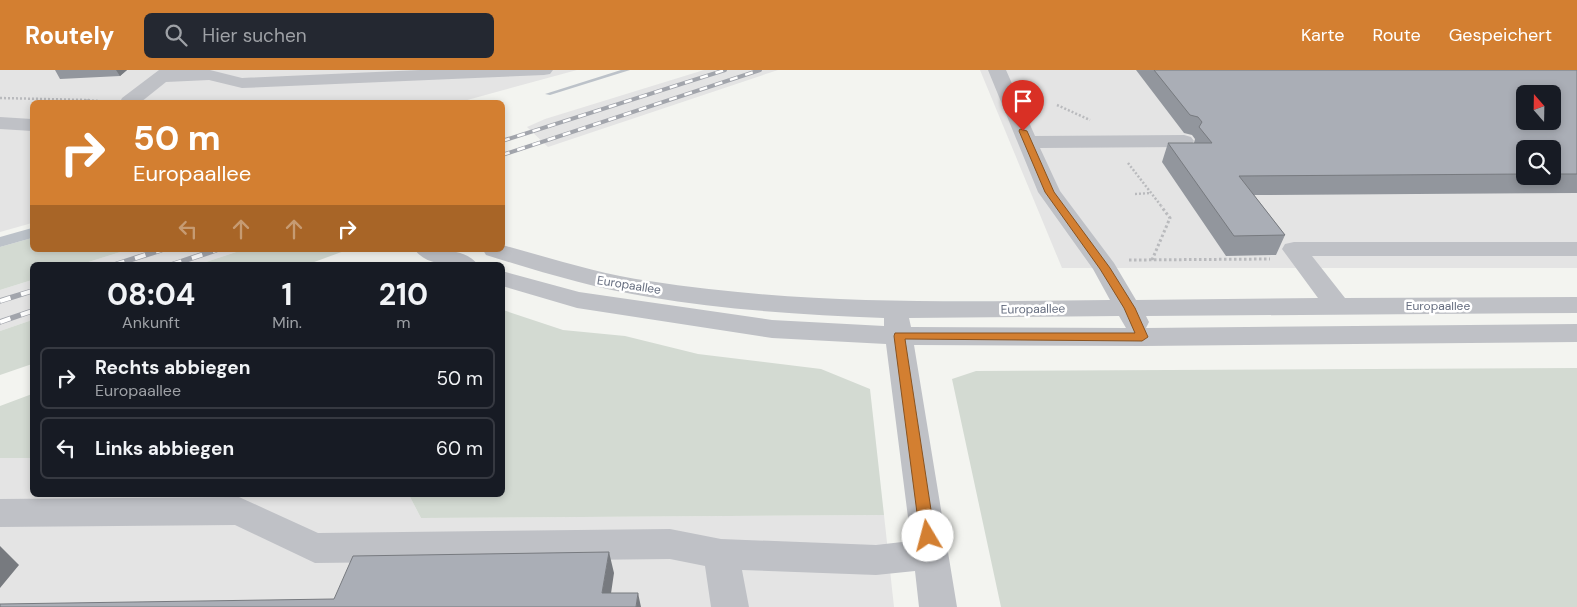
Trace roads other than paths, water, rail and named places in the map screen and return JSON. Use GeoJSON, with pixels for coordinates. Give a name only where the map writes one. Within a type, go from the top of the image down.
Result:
{"type":"FeatureCollection","features":[{"type":"Feature","properties":{"kind":"street"},"geometry":{"type":"LineString","coordinates":[[132,100],[165,74],[209,75],[242,83],[544,70]]}},
{"type":"Feature","properties":{"kind":"street"},"geometry":{"type":"LineString","coordinates":[[997,70],[1028,116],[1028,142],[1049,192],[1099,260],[1129,308],[1142,337]]}},
{"type":"Feature","properties":{"kind":"street"},"geometry":{"type":"LineString","coordinates":[[0,108],[30,110]]}},
{"type":"Feature","properties":{"kind":"street"},"geometry":{"type":"LineString","coordinates":[[0,123],[30,125]]}},
{"type":"Feature","properties":{"kind":"street"},"geometry":{"type":"LineString","coordinates":[[1028,142],[1184,141]]}},
{"type":"Feature","properties":{"kind":"street"},"geometry":{"type":"LineString","coordinates":[[1339,307],[1294,249],[1577,249]]}},
{"type":"Feature","properties":{"kind":"street"},"geometry":{"type":"LineString","coordinates":[[432,252],[458,262]]}},
{"type":"Feature","properties":{"kind":"street","name":"Europaallee"},"geometry":{"type":"LineString","coordinates":[[502,252],[598,280],[896,323],[1142,337],[1577,332]]}},
{"type":"Feature","properties":{"kind":"street","name":"Europaallee"},"geometry":{"type":"LineString","coordinates":[[505,279],[577,300],[762,328],[896,323],[1129,308],[1577,306]]}},
{"type":"Feature","properties":{"kind":"street"},"geometry":{"type":"LineString","coordinates":[[1207,307],[1220,335]]}},
{"type":"Feature","properties":{"kind":"street"},"geometry":{"type":"LineString","coordinates":[[896,323],[938,607]]}},
{"type":"Feature","properties":{"kind":"street"},"geometry":{"type":"LineString","coordinates":[[0,513],[239,511],[315,548],[670,544],[721,554],[876,560],[930,554]]}},
{"type":"Feature","properties":{"kind":"street"},"geometry":{"type":"LineString","coordinates":[[721,554],[730,607]]}},
{"type":"Feature","properties":{"kind":"waterway"},"geometry":{"type":"LineString","coordinates":[[548,94],[627,70]]}},
{"type":"Feature","properties":{"kind":"railway"},"geometry":{"type":"LineString","coordinates":[[505,140],[725,70]]}},
{"type":"Feature","properties":{"kind":"railway"},"geometry":{"type":"LineString","coordinates":[[505,154],[760,70]]}},
{"type":"Feature","properties":{"kind":"railway"},"geometry":{"type":"LineString","coordinates":[[123,262],[155,252]]}},
{"type":"Feature","properties":{"kind":"railway"},"geometry":{"type":"LineString","coordinates":[[180,262],[210,252]]}},
{"type":"Feature","properties":{"kind":"railway"},"geometry":{"type":"LineString","coordinates":[[0,301],[30,292]]}},
{"type":"Feature","properties":{"kind":"railway"},"geometry":{"type":"LineString","coordinates":[[0,322],[30,312]]}}]}
